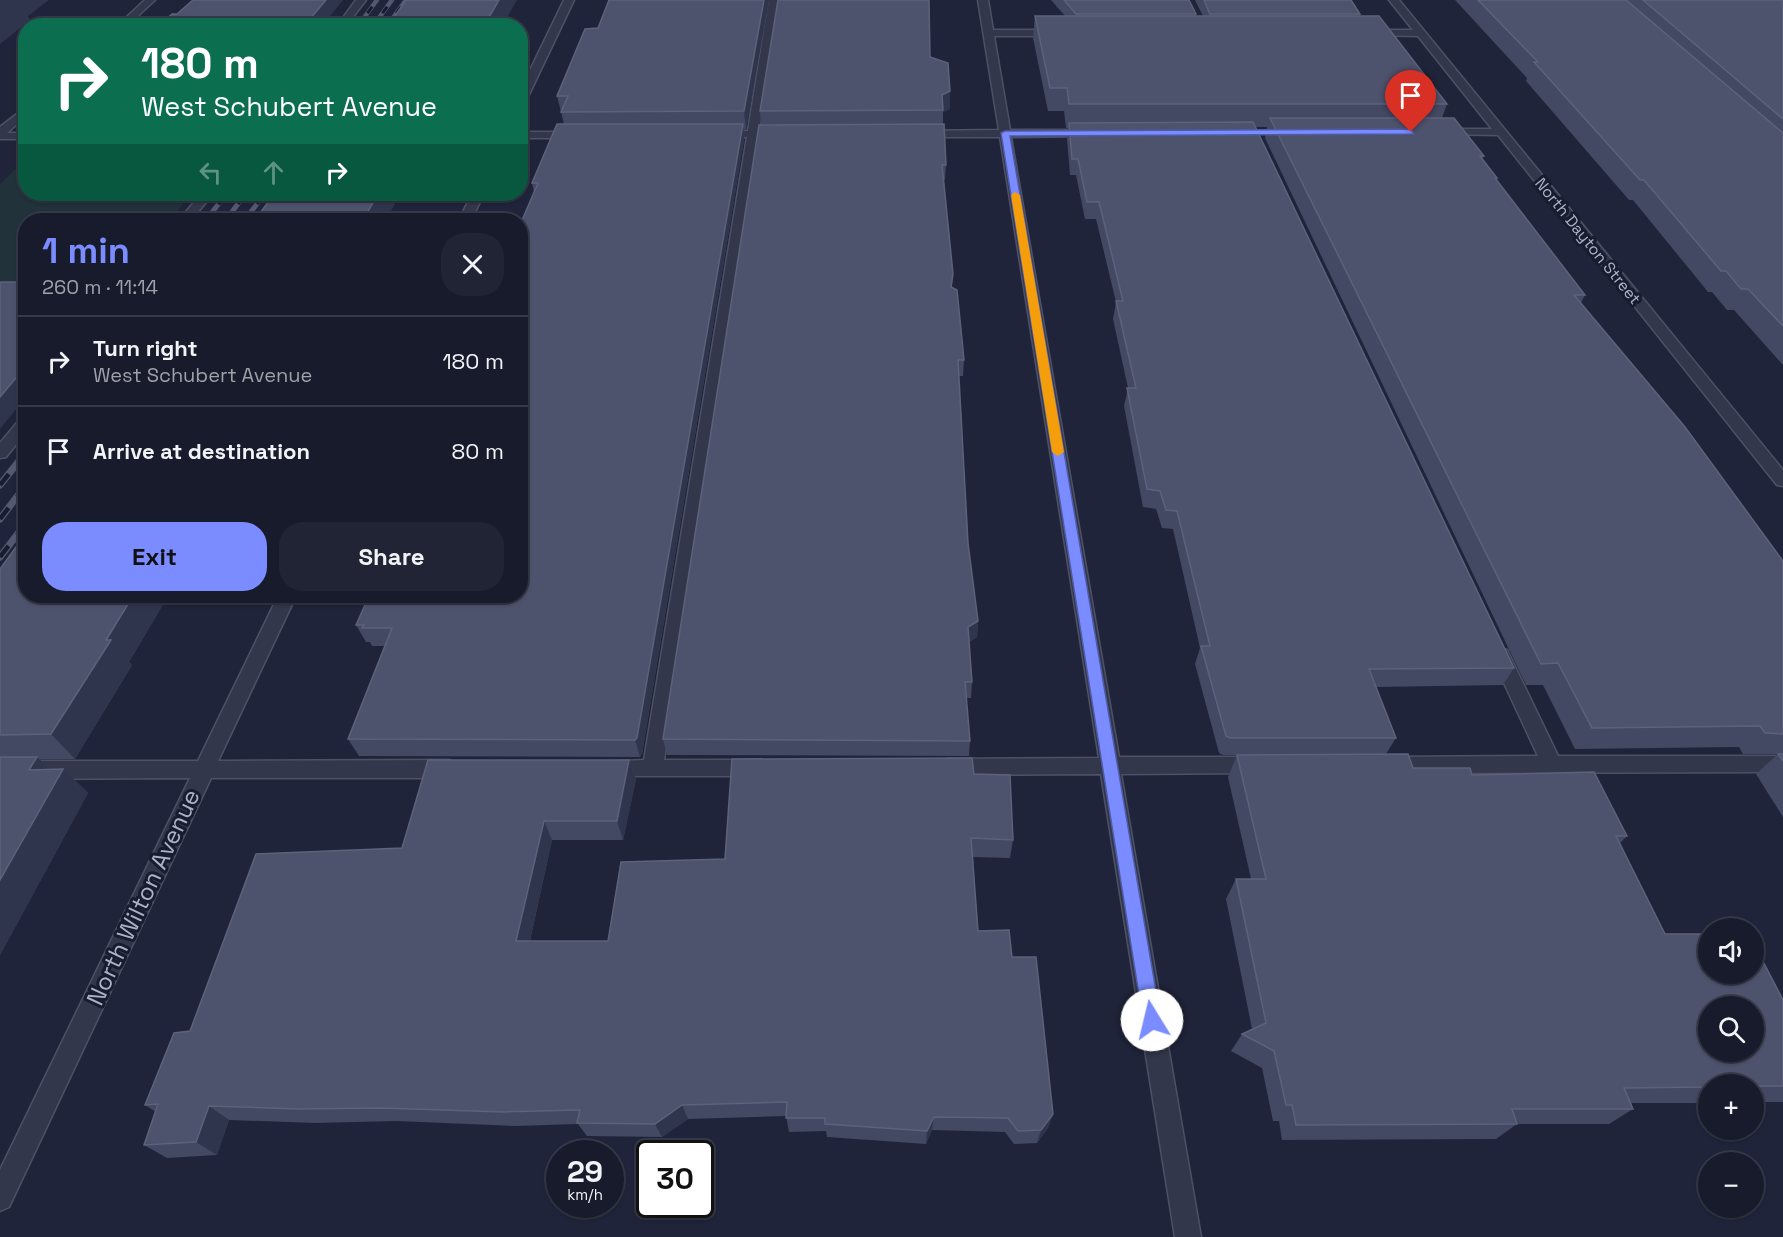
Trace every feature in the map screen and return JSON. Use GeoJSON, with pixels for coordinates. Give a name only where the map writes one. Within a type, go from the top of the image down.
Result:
{"type":"FeatureCollection","features":[{"type":"Feature","properties":{"kind":"street"},"geometry":{"type":"LineString","coordinates":[[130,18],[150,0]]}},
{"type":"Feature","properties":{"kind":"street"},"geometry":{"type":"LineString","coordinates":[[347,18],[361,0]]}},
{"type":"Feature","properties":{"kind":"street"},"geometry":{"type":"LineString","coordinates":[[528,86],[569,0]]}},
{"type":"Feature","properties":{"kind":"street"},"geometry":{"type":"LineString","coordinates":[[653,768],[774,0]]}},
{"type":"Feature","properties":{"kind":"street"},"geometry":{"type":"LineString","coordinates":[[983,0],[1188,1237]]}},
{"type":"Feature","properties":{"kind":"street","name":"North Dayton Street"},"geometry":{"type":"LineString","coordinates":[[1394,0],[1783,481]]}},
{"type":"Feature","properties":{"kind":"street"},"geometry":{"type":"LineString","coordinates":[[988,33],[1071,33]]}},
{"type":"Feature","properties":{"kind":"street"},"geometry":{"type":"LineString","coordinates":[[1359,33],[1421,33]]}},
{"type":"Feature","properties":{"kind":"street"},"geometry":{"type":"LineString","coordinates":[[0,134],[18,117]]}},
{"type":"Feature","properties":{"kind":"street"},"geometry":{"type":"LineString","coordinates":[[1432,132],[1500,132]]}},
{"type":"Feature","properties":{"kind":"street"},"geometry":{"type":"LineString","coordinates":[[909,134],[1103,133]]}},
{"type":"Feature","properties":{"kind":"street"},"geometry":{"type":"LineString","coordinates":[[0,134],[18,135]]}},
{"type":"Feature","properties":{"kind":"street"},"geometry":{"type":"LineString","coordinates":[[707,134],[789,134]]}},
{"type":"Feature","properties":{"kind":"street"},"geometry":{"type":"LineString","coordinates":[[528,135],[592,135]]}},
{"type":"Feature","properties":{"kind":"street"},"geometry":{"type":"LineString","coordinates":[[191,213],[201,201]]}},
{"type":"Feature","properties":{"kind":"street"},"geometry":{"type":"LineString","coordinates":[[0,453],[18,431]]}},
{"type":"Feature","properties":{"kind":"street","name":"North Wilton Avenue"},"geometry":{"type":"LineString","coordinates":[[0,1198],[284,603]]}},
{"type":"Feature","properties":{"kind":"street"},"geometry":{"type":"LineString","coordinates":[[1491,636],[1552,764]]}},
{"type":"Feature","properties":{"kind":"street"},"geometry":{"type":"LineString","coordinates":[[1372,765],[1783,764]]}},
{"type":"Feature","properties":{"kind":"street"},"geometry":{"type":"LineString","coordinates":[[927,767],[1276,765]]}},
{"type":"Feature","properties":{"kind":"street"},"geometry":{"type":"LineString","coordinates":[[594,768],[772,768]]}},
{"type":"Feature","properties":{"kind":"street"},"geometry":{"type":"LineString","coordinates":[[0,770],[466,769]]}},
{"type":"Feature","properties":{"kind":"shaded area"},"geometry":{"type":"Polygon","coordinates":[[[18,167],[18,201],[185,201],[176,213],[18,213],[18,294],[0,294],[0,184],[18,167]]]}},
{"type":"Feature","properties":{"kind":"building"},"geometry":{"type":"Polygon","coordinates":[[[193,0],[326,0],[311,18],[168,18],[172,14],[177,14],[193,0]]]}},
{"type":"Feature","properties":{"kind":"building"},"geometry":{"type":"Polygon","coordinates":[[[406,0],[499,0],[489,18],[394,18],[406,0]]]}},
{"type":"Feature","properties":{"kind":"building"},"geometry":{"type":"Polygon","coordinates":[[[609,0],[764,0],[744,111],[561,112],[568,96],[557,96],[585,29],[598,28],[609,0]]]}},
{"type":"Feature","properties":{"kind":"building"},"geometry":{"type":"Polygon","coordinates":[[[778,0],[929,0],[930,57],[948,63],[950,91],[942,95],[943,110],[760,111],[778,0]]]}},
{"type":"Feature","properties":{"kind":"building"},"geometry":{"type":"Polygon","coordinates":[[[1064,0],[1189,0],[1196,14],[1076,14],[1064,0]]]}},
{"type":"Feature","properties":{"kind":"building"},"geometry":{"type":"Polygon","coordinates":[[[1204,0],[1351,0],[1360,14],[1210,14],[1204,0]]]}},
{"type":"Feature","properties":{"kind":"building"},"geometry":{"type":"Polygon","coordinates":[[[1478,0],[1626,0],[1783,133],[1783,326],[1748,289],[1741,289],[1726,271],[1721,271],[1644,180],[1640,180],[1534,62],[1538,62],[1478,0]]]}},
{"type":"Feature","properties":{"kind":"building"},"geometry":{"type":"Polygon","coordinates":[[[1643,0],[1783,0],[1783,119],[1643,0]]]}},
{"type":"Feature","properties":{"kind":"building"},"geometry":{"type":"Polygon","coordinates":[[[1035,16],[1379,16],[1447,104],[1069,104],[1067,88],[1050,88],[1035,16]]]}},
{"type":"Feature","properties":{"kind":"building"},"geometry":{"type":"Polygon","coordinates":[[[1270,118],[1454,118],[1484,156],[1480,156],[1497,178],[1495,178],[1585,295],[1574,295],[1685,427],[1783,561],[1783,734],[1765,733],[1760,726],[1592,728],[1558,663],[1541,664],[1270,118]]]}},
{"type":"Feature","properties":{"kind":"building"},"geometry":{"type":"Polygon","coordinates":[[[1253,122],[1514,668],[1369,669],[1396,738],[1230,738],[1226,736],[1201,646],[1210,646],[1177,511],[1166,510],[1160,491],[1147,489],[1127,388],[1136,388],[1116,301],[1123,301],[1099,202],[1087,202],[1078,159],[1072,159],[1069,123],[1253,122]]]}},
{"type":"Feature","properties":{"kind":"building"},"geometry":{"type":"Polygon","coordinates":[[[557,124],[743,124],[637,738],[635,740],[348,739],[392,628],[362,628],[364,625],[356,625],[366,603],[528,603],[528,213],[525,213],[538,183],[532,183],[557,124]]]}},
{"type":"Feature","properties":{"kind":"building"},"geometry":{"type":"Polygon","coordinates":[[[944,124],[946,165],[942,165],[953,274],[951,287],[957,290],[964,360],[958,360],[968,543],[978,621],[968,627],[972,682],[965,682],[970,741],[663,739],[759,125],[944,124]]]}},
{"type":"Feature","properties":{"kind":"building"},"geometry":{"type":"Polygon","coordinates":[[[269,201],[374,201],[367,213],[260,213],[269,201]]]}},
{"type":"Feature","properties":{"kind":"building"},"geometry":{"type":"Polygon","coordinates":[[[0,282],[18,282],[18,376],[0,397],[0,282]]]}},
{"type":"Feature","properties":{"kind":"building"},"geometry":{"type":"Polygon","coordinates":[[[18,544],[18,603],[129,603],[106,640],[111,640],[51,734],[0,735],[0,569],[18,544]]]}},
{"type":"Feature","properties":{"kind":"building"},"geometry":{"type":"Polygon","coordinates":[[[1408,754],[1413,768],[1470,768],[1472,775],[1594,772],[1627,836],[1616,836],[1665,934],[1698,934],[1698,984],[1764,984],[1764,963],[1783,1000],[1783,1086],[1764,1086],[1764,1074],[1698,1074],[1698,1087],[1624,1088],[1633,1109],[1512,1109],[1517,1124],[1296,1125],[1292,1105],[1286,1105],[1274,1051],[1242,1034],[1266,1023],[1236,879],[1266,879],[1237,755],[1408,754]]]}},
{"type":"Feature","properties":{"kind":"building"},"geometry":{"type":"Polygon","coordinates":[[[0,757],[37,757],[29,770],[63,769],[0,880],[0,757]]]}},
{"type":"Feature","properties":{"kind":"building"},"geometry":{"type":"Polygon","coordinates":[[[972,758],[974,774],[1010,775],[1013,840],[971,838],[978,931],[1009,930],[1012,957],[1036,957],[1053,1114],[1041,1130],[1018,1131],[1008,1118],[934,1117],[927,1131],[825,1124],[825,1118],[786,1118],[787,1102],[682,1105],[655,1124],[577,1123],[580,1110],[503,1112],[209,1106],[196,1142],[144,1145],[158,1104],[145,1105],[174,1033],[190,1031],[256,854],[402,848],[428,760],[629,760],[617,821],[544,821],[516,941],[608,941],[621,862],[725,859],[732,759],[972,758]]]}},
{"type":"Feature","properties":{"kind":"railway"},"geometry":{"type":"LineString","coordinates":[[364,18],[377,0]]}},
{"type":"Feature","properties":{"kind":"railway"},"geometry":{"type":"LineString","coordinates":[[379,18],[392,0]]}},
{"type":"Feature","properties":{"kind":"railway"},"geometry":{"type":"LineString","coordinates":[[393,18],[406,0]]}},
{"type":"Feature","properties":{"kind":"railway"},"geometry":{"type":"LineString","coordinates":[[211,213],[221,201]]}},
{"type":"Feature","properties":{"kind":"railway"},"geometry":{"type":"LineString","coordinates":[[231,213],[240,201]]}},
{"type":"Feature","properties":{"kind":"railway"},"geometry":{"type":"LineString","coordinates":[[250,213],[259,201]]}},
{"type":"Feature","properties":{"kind":"railway"},"geometry":{"type":"LineString","coordinates":[[0,485],[18,462]]}},
{"type":"Feature","properties":{"kind":"railway"},"geometry":{"type":"LineString","coordinates":[[0,519],[18,495]]}},
{"type":"Feature","properties":{"kind":"railway"},"geometry":{"type":"LineString","coordinates":[[0,557],[18,533]]}},
{"type":"Feature","properties":{"kind":"slow traffic"},"geometry":{"type":"LineString","coordinates":[[1015,195],[1058,452]]}},
{"type":"Feature","properties":{"kind":"route"},"geometry":{"type":"LineString","coordinates":[[1152,1020],[1005,133],[1411,132]]}}]}
